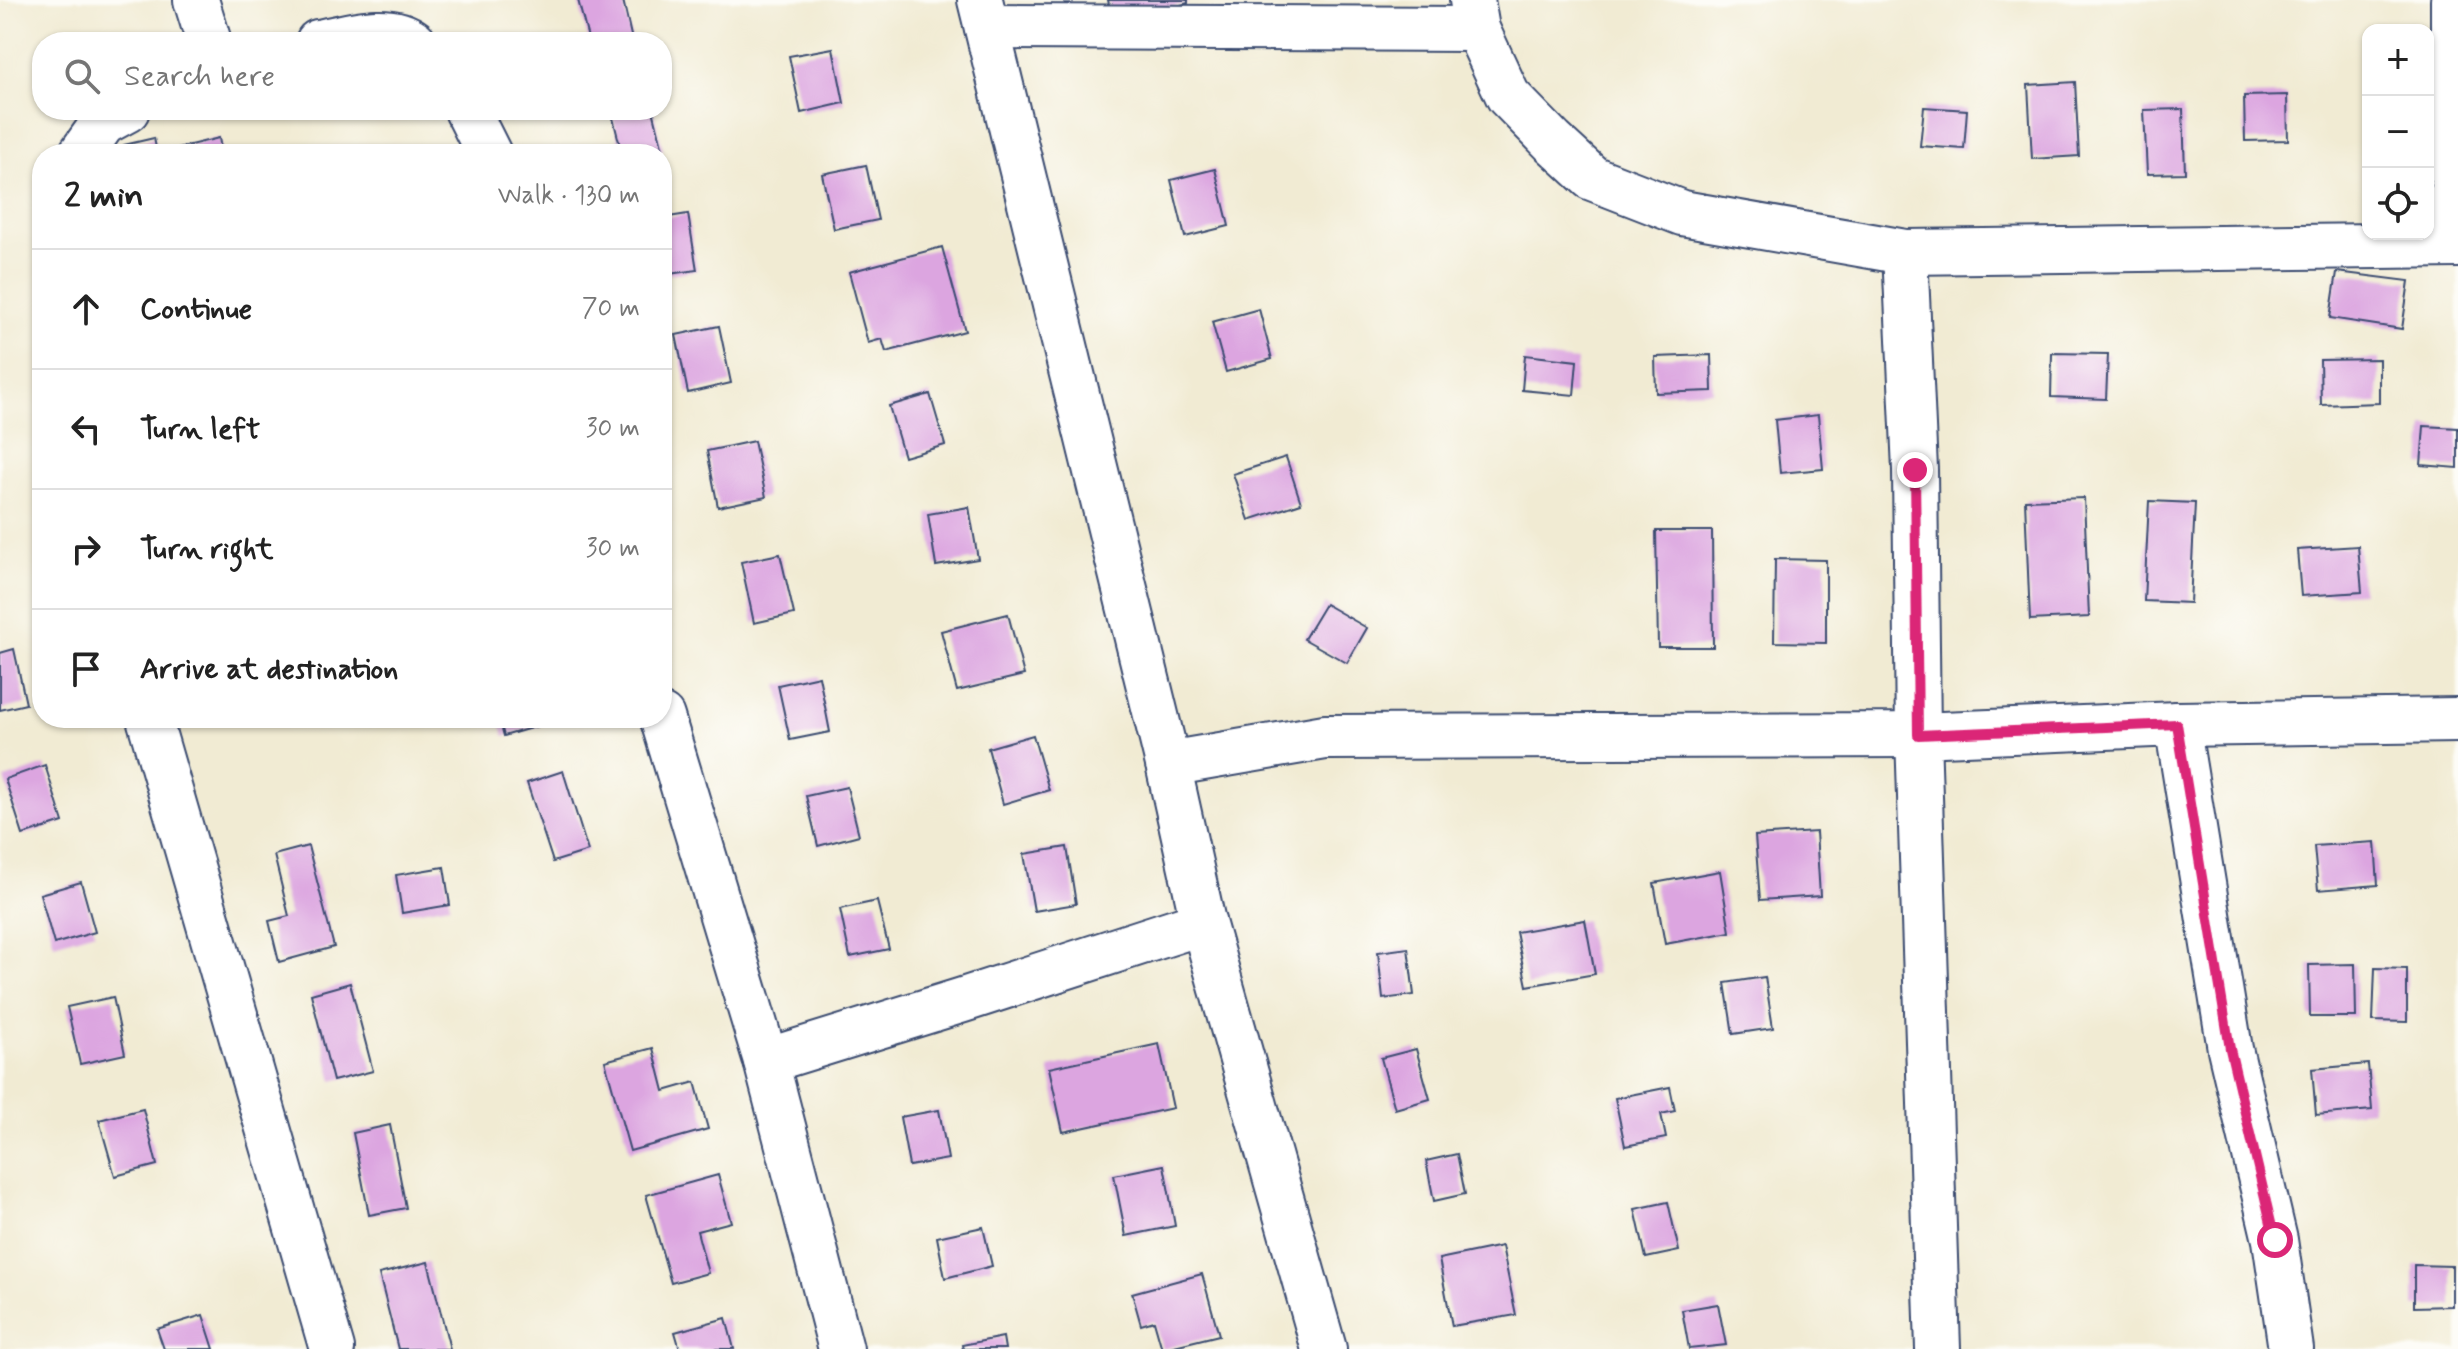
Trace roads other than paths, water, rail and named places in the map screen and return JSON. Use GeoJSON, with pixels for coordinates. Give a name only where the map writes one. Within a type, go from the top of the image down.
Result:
{"type":"FeatureCollection","features":[{"type":"Feature","properties":{"kind":"street"},"geometry":{"type":"LineString","coordinates":[[196,0],[206,32]]}},
{"type":"Feature","properties":{"kind":"street"},"geometry":{"type":"LineString","coordinates":[[1324,1349],[1203,922],[1168,764],[983,14],[1474,14],[1508,96],[1592,178],[1682,213],[1905,252],[2456,245],[2453,0]]}},
{"type":"Feature","properties":{"kind":"street"},"geometry":{"type":"LineString","coordinates":[[88,144],[109,120]]}},
{"type":"Feature","properties":{"kind":"street"},"geometry":{"type":"LineString","coordinates":[[472,120],[484,144]]}},
{"type":"Feature","properties":{"kind":"street"},"geometry":{"type":"LineString","coordinates":[[1905,252],[1915,470],[1918,735],[1938,1349]]}},
{"type":"Feature","properties":{"kind":"street"},"geometry":{"type":"LineString","coordinates":[[1168,764],[1325,737],[1918,735],[2177,724],[2458,720]]}},
{"type":"Feature","properties":{"kind":"street"},"geometry":{"type":"LineString","coordinates":[[2177,724],[2230,1049],[2275,1240],[2291,1349]]}},
{"type":"Feature","properties":{"kind":"street"},"geometry":{"type":"LineString","coordinates":[[152,728],[332,1349]]}},
{"type":"Feature","properties":{"kind":"street"},"geometry":{"type":"LineString","coordinates":[[665,728],[766,1061],[841,1349]]}},
{"type":"Feature","properties":{"kind":"street"},"geometry":{"type":"LineString","coordinates":[[766,1061],[1203,922]]}}]}
